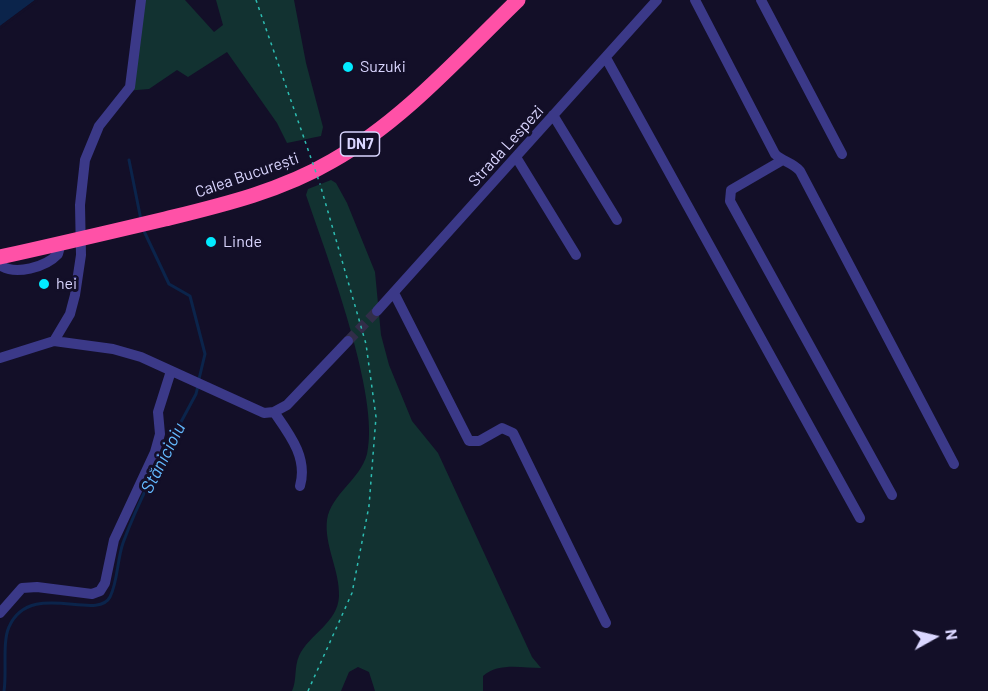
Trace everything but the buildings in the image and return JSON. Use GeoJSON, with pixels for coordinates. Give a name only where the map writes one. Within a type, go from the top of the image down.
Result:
{"type":"FeatureCollection","features":[{"type":"Feature","properties":{"kind":"highway","name":"Calea București"},"geometry":{"type":"LineString","coordinates":[[0,258],[161,220],[277,187],[332,162],[357,146],[406,107],[518,0]]}},
{"type":"Feature","properties":{"kind":"street"},"geometry":{"type":"LineString","coordinates":[[54,341],[69,314],[75,295],[81,238],[80,205],[85,159],[99,126],[130,87],[141,0]]}},
{"type":"Feature","properties":{"kind":"street","name":"Strada Lespezi"},"geometry":{"type":"LineString","coordinates":[[377,311],[657,0]]}},
{"type":"Feature","properties":{"kind":"street"},"geometry":{"type":"LineString","coordinates":[[695,0],[775,154],[782,161],[795,166],[800,171],[954,464]]}},
{"type":"Feature","properties":{"kind":"street"},"geometry":{"type":"LineString","coordinates":[[761,0],[842,154]]}},
{"type":"Feature","properties":{"kind":"street"},"geometry":{"type":"LineString","coordinates":[[606,58],[860,518]]}},
{"type":"Feature","properties":{"kind":"street"},"geometry":{"type":"LineString","coordinates":[[553,115],[617,220]]}},
{"type":"Feature","properties":{"kind":"street"},"geometry":{"type":"LineString","coordinates":[[516,157],[576,255]]}},
{"type":"Feature","properties":{"kind":"street"},"geometry":{"type":"LineString","coordinates":[[782,161],[731,190],[730,201],[892,495]]}},
{"type":"Feature","properties":{"kind":"street"},"geometry":{"type":"LineString","coordinates":[[0,265],[19,270],[44,264],[58,254],[61,243]]}},
{"type":"Feature","properties":{"kind":"street"},"geometry":{"type":"LineString","coordinates":[[394,293],[468,441],[479,441],[502,428],[513,433],[606,622]]}},
{"type":"Feature","properties":{"kind":"street"},"geometry":{"type":"LineString","coordinates":[[0,358],[54,341],[113,349],[171,370],[264,413],[274,412],[286,405],[348,341]]}},
{"type":"Feature","properties":{"kind":"street"},"geometry":{"type":"LineString","coordinates":[[0,613],[22,588],[38,587],[92,594],[100,591],[105,583],[114,540],[155,452],[160,434],[158,412],[171,370]]}},
{"type":"Feature","properties":{"kind":"street"},"geometry":{"type":"LineString","coordinates":[[274,412],[288,433],[303,465],[300,486]]}},
{"type":"Feature","properties":{"kind":"path"},"geometry":{"type":"LineString","coordinates":[[256,0],[320,184],[366,344],[376,417],[369,506],[352,593],[308,691]]}},
{"type":"Feature","properties":{"kind":"green space"},"geometry":{"type":"Polygon","coordinates":[[[139,0],[185,0],[214,32],[223,25],[216,0],[294,0],[306,63],[323,127],[321,136],[287,143],[277,123],[227,52],[188,77],[177,70],[149,89],[125,91],[139,0]]]}},
{"type":"Feature","properties":{"kind":"green space"},"geometry":{"type":"Polygon","coordinates":[[[331,180],[336,183],[347,203],[375,272],[381,335],[389,365],[412,421],[438,453],[532,657],[541,668],[503,667],[496,669],[483,676],[483,691],[375,691],[369,672],[358,667],[349,672],[341,691],[292,691],[299,656],[309,641],[329,621],[337,605],[339,587],[328,539],[327,520],[334,502],[363,463],[367,454],[369,429],[366,398],[349,325],[306,195],[308,189],[331,180]]]}},
{"type":"Feature","properties":{"kind":"water"},"geometry":{"type":"Polygon","coordinates":[[[0,0],[35,0],[0,26],[0,0]]]}},
{"type":"Feature","properties":{"kind":"pier"},"geometry":{"type":"Polygon","coordinates":[[[38,0],[0,29],[0,26],[38,0]]]}},
{"type":"Feature","properties":{"kind":"waterway","name":"Stănicioiu"},"geometry":{"type":"LineString","coordinates":[[129,160],[141,220]]}},
{"type":"Feature","properties":{"kind":"waterway","name":"Stănicioiu"},"geometry":{"type":"LineString","coordinates":[[143,229],[169,284],[190,296],[205,354],[199,379]]}},
{"type":"Feature","properties":{"kind":"waterway","name":"Stănicioiu"},"geometry":{"type":"LineString","coordinates":[[4,691],[7,633],[19,613],[32,606],[47,603],[92,605],[103,603],[110,597],[115,584],[121,550],[131,524],[198,386]]}},
{"type":"Feature","properties":{"kind":"tunnel"},"geometry":{"type":"LineString","coordinates":[[348,341],[377,311]]}},
{"type":"Feature","properties":{"kind":"place","name":"Suzuki"},"geometry":{"type":"Point","coordinates":[348,67]}},
{"type":"Feature","properties":{"kind":"place","name":"Linde"},"geometry":{"type":"Point","coordinates":[211,242]}},
{"type":"Feature","properties":{"kind":"place","name":"hei"},"geometry":{"type":"Point","coordinates":[44,284]}}]}
